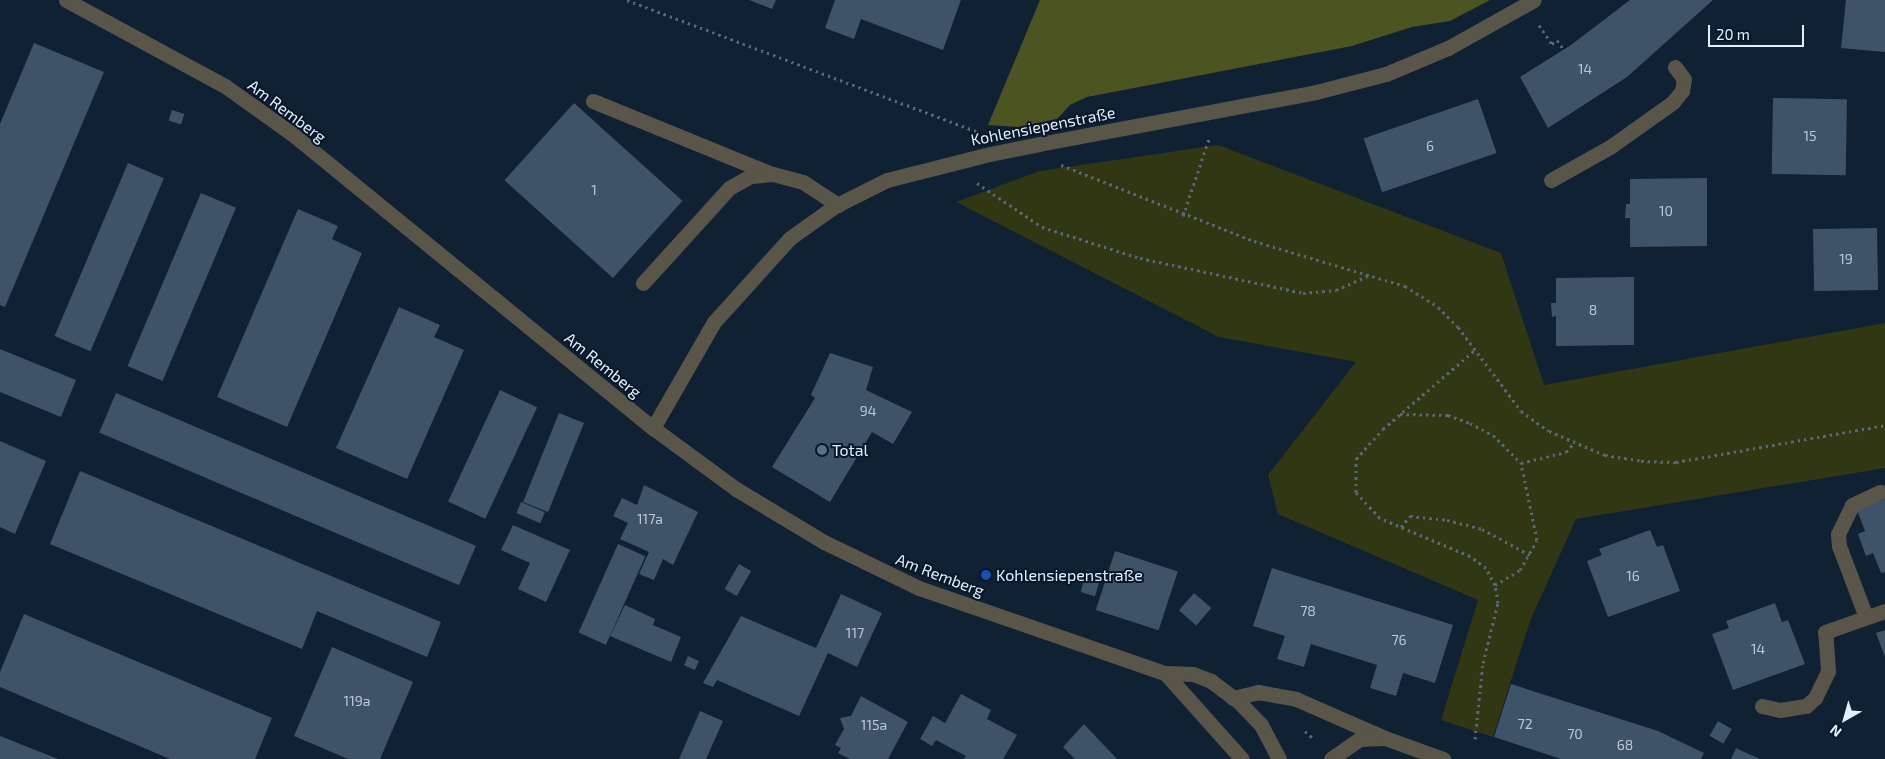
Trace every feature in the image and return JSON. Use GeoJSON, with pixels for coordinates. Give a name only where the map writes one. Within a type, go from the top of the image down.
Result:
{"type":"FeatureCollection","features":[{"type":"Feature","properties":{"kind":"street","name":"Am Remberg"},"geometry":{"type":"LineString","coordinates":[[66,0],[225,86],[291,133],[653,428],[736,489],[824,542],[888,575],[1164,673],[1193,674],[1211,681],[1233,698],[1261,725],[1279,759]]}},
{"type":"Feature","properties":{"kind":"street","name":"Kohlensiepenstraße"},"geometry":{"type":"LineString","coordinates":[[653,428],[714,322],[739,291],[790,238],[838,205],[887,180],[961,159],[1316,92],[1386,74],[1448,48],[1534,0]]}},
{"type":"Feature","properties":{"kind":"street"},"geometry":{"type":"LineString","coordinates":[[1551,180],[1610,147],[1673,102],[1682,90],[1684,79],[1675,67]]}},
{"type":"Feature","properties":{"kind":"street"},"geometry":{"type":"LineString","coordinates":[[593,101],[773,174],[803,182],[838,205]]}},
{"type":"Feature","properties":{"kind":"street"},"geometry":{"type":"LineString","coordinates":[[643,282],[728,188],[751,176],[773,174]]}},
{"type":"Feature","properties":{"kind":"street"},"geometry":{"type":"LineString","coordinates":[[1866,618],[1838,546],[1838,534],[1852,505],[1880,492]]}},
{"type":"Feature","properties":{"kind":"street"},"geometry":{"type":"LineString","coordinates":[[1762,706],[1794,709],[1815,698],[1828,671],[1824,632],[1885,611]]}},
{"type":"Feature","properties":{"kind":"street","name":"Am Remberg"},"geometry":{"type":"LineString","coordinates":[[1164,673],[1242,759]]}},
{"type":"Feature","properties":{"kind":"street"},"geometry":{"type":"LineString","coordinates":[[1233,698],[1258,692],[1296,699],[1385,738],[1443,759]]}},
{"type":"Feature","properties":{"kind":"street"},"geometry":{"type":"LineString","coordinates":[[1331,759],[1360,739],[1385,738]]}},
{"type":"Feature","properties":{"kind":"path"},"geometry":{"type":"LineString","coordinates":[[627,0],[986,135]]}},
{"type":"Feature","properties":{"kind":"path"},"geometry":{"type":"LineString","coordinates":[[1539,26],[1552,44],[1558,40],[1564,50]]}},
{"type":"Feature","properties":{"kind":"path"},"geometry":{"type":"LineString","coordinates":[[1183,216],[1207,147]]}},
{"type":"Feature","properties":{"kind":"path"},"geometry":{"type":"LineString","coordinates":[[961,159],[981,188],[1042,228],[1140,258],[1303,292],[1336,290],[1370,274]]}},
{"type":"Feature","properties":{"kind":"path"},"geometry":{"type":"LineString","coordinates":[[1054,162],[1183,216],[1254,241],[1370,274],[1405,286],[1438,307],[1475,350],[1521,411],[1573,444],[1641,461],[1676,462],[1885,425]]}},
{"type":"Feature","properties":{"kind":"path"},"geometry":{"type":"LineString","coordinates":[[1475,350],[1400,414],[1356,459],[1356,492],[1380,518],[1470,556],[1486,568],[1496,585],[1498,603],[1484,663],[1475,739]]}},
{"type":"Feature","properties":{"kind":"path"},"geometry":{"type":"LineString","coordinates":[[1400,414],[1448,415],[1470,423],[1494,436],[1521,463],[1537,540],[1520,570],[1496,585]]}},
{"type":"Feature","properties":{"kind":"path"},"geometry":{"type":"LineString","coordinates":[[1521,463],[1566,452],[1573,444]]}},
{"type":"Feature","properties":{"kind":"path"},"geometry":{"type":"LineString","coordinates":[[1401,527],[1410,516],[1447,520],[1482,529],[1530,555]]}},
{"type":"Feature","properties":{"kind":"green space"},"geometry":{"type":"Polygon","coordinates":[[[1040,0],[1490,0],[1450,21],[1412,27],[1352,46],[1087,97],[1070,105],[1057,119],[1018,127],[988,125],[1040,0]]]}},
{"type":"Feature","properties":{"kind":"green space"},"geometry":{"type":"Polygon","coordinates":[[[1218,145],[1501,253],[1544,385],[1885,323],[1885,468],[1576,519],[1530,621],[1493,737],[1441,720],[1478,600],[1278,514],[1268,475],[1356,362],[1219,337],[956,202],[1040,171],[1218,145]]]}},
{"type":"Feature","properties":{"kind":"building"},"geometry":{"type":"Polygon","coordinates":[[[749,0],[776,0],[772,9],[749,0]]]}},
{"type":"Feature","properties":{"kind":"building"},"geometry":{"type":"Polygon","coordinates":[[[835,0],[961,0],[943,50],[861,19],[854,39],[825,28],[835,0]]]}},
{"type":"Feature","properties":{"kind":"building"},"geometry":{"type":"Polygon","coordinates":[[[1630,0],[1713,0],[1627,77],[1548,128],[1520,77],[1571,45],[1630,0]]]}},
{"type":"Feature","properties":{"kind":"building"},"geometry":{"type":"Polygon","coordinates":[[[1846,0],[1885,0],[1885,52],[1841,48],[1846,0]]]}},
{"type":"Feature","properties":{"kind":"building"},"geometry":{"type":"Polygon","coordinates":[[[34,43],[104,72],[5,307],[0,305],[0,124],[34,43]]]}},
{"type":"Feature","properties":{"kind":"building"},"geometry":{"type":"Polygon","coordinates":[[[1773,98],[1847,99],[1846,175],[1772,174],[1773,98]]]}},
{"type":"Feature","properties":{"kind":"building"},"geometry":{"type":"Polygon","coordinates":[[[1478,99],[1497,153],[1382,192],[1364,138],[1478,99]]]}},
{"type":"Feature","properties":{"kind":"building"},"geometry":{"type":"Polygon","coordinates":[[[574,103],[682,201],[613,278],[504,180],[574,103]]]}},
{"type":"Feature","properties":{"kind":"building"},"geometry":{"type":"Polygon","coordinates":[[[172,110],[184,114],[181,124],[169,120],[172,110]]]}},
{"type":"Feature","properties":{"kind":"building"},"geometry":{"type":"Polygon","coordinates":[[[128,163],[164,178],[90,351],[55,336],[128,163]]]}},
{"type":"Feature","properties":{"kind":"building"},"geometry":{"type":"Polygon","coordinates":[[[1707,178],[1707,246],[1630,247],[1630,218],[1625,218],[1626,204],[1630,204],[1630,179],[1707,178]]]}},
{"type":"Feature","properties":{"kind":"building"},"geometry":{"type":"Polygon","coordinates":[[[201,193],[236,208],[163,381],[128,366],[201,193]]]}},
{"type":"Feature","properties":{"kind":"building"},"geometry":{"type":"Polygon","coordinates":[[[298,209],[338,226],[332,239],[362,253],[287,427],[217,397],[298,209]]]}},
{"type":"Feature","properties":{"kind":"building"},"geometry":{"type":"Polygon","coordinates":[[[1877,228],[1878,290],[1814,291],[1813,229],[1877,228]]]}},
{"type":"Feature","properties":{"kind":"building"},"geometry":{"type":"Polygon","coordinates":[[[1634,277],[1634,345],[1556,346],[1556,316],[1552,317],[1551,303],[1556,303],[1556,278],[1634,277]]]}},
{"type":"Feature","properties":{"kind":"building"},"geometry":{"type":"Polygon","coordinates":[[[399,307],[440,325],[434,337],[464,350],[407,479],[336,448],[399,307]]]}},
{"type":"Feature","properties":{"kind":"building"},"geometry":{"type":"Polygon","coordinates":[[[0,349],[76,380],[61,417],[0,392],[0,349]]]}},
{"type":"Feature","properties":{"kind":"building"},"geometry":{"type":"Polygon","coordinates":[[[830,353],[873,367],[866,390],[912,412],[893,444],[872,432],[830,502],[772,467],[815,398],[811,395],[830,353]]]}},
{"type":"Feature","properties":{"kind":"building"},"geometry":{"type":"Polygon","coordinates":[[[500,390],[537,407],[485,519],[448,501],[500,390]]]}},
{"type":"Feature","properties":{"kind":"building"},"geometry":{"type":"Polygon","coordinates":[[[116,393],[476,546],[459,585],[99,433],[116,393]]]}},
{"type":"Feature","properties":{"kind":"building"},"geometry":{"type":"Polygon","coordinates":[[[559,413],[584,423],[548,512],[523,502],[559,413]]]}},
{"type":"Feature","properties":{"kind":"building"},"geometry":{"type":"Polygon","coordinates":[[[0,441],[46,461],[15,534],[0,527],[0,441]]]}},
{"type":"Feature","properties":{"kind":"building"},"geometry":{"type":"Polygon","coordinates":[[[80,471],[441,622],[427,657],[317,611],[302,649],[50,544],[80,471]]]}},
{"type":"Feature","properties":{"kind":"building"},"geometry":{"type":"Polygon","coordinates":[[[644,485],[698,512],[673,565],[663,559],[654,580],[639,574],[649,552],[620,539],[628,523],[613,516],[622,498],[637,505],[644,485]]]}},
{"type":"Feature","properties":{"kind":"building"},"geometry":{"type":"Polygon","coordinates":[[[1885,499],[1885,572],[1881,573],[1873,553],[1866,556],[1858,534],[1865,531],[1857,510],[1885,499]]]}},
{"type":"Feature","properties":{"kind":"building"},"geometry":{"type":"Polygon","coordinates":[[[521,502],[545,512],[540,523],[516,513],[521,502]]]}},
{"type":"Feature","properties":{"kind":"building"},"geometry":{"type":"Polygon","coordinates":[[[513,525],[570,550],[546,602],[518,589],[530,563],[501,550],[513,525]]]}},
{"type":"Feature","properties":{"kind":"building"},"geometry":{"type":"Polygon","coordinates":[[[1650,530],[1657,547],[1663,545],[1680,591],[1608,617],[1587,561],[1602,555],[1599,549],[1650,530]]]}},
{"type":"Feature","properties":{"kind":"building"},"geometry":{"type":"Polygon","coordinates":[[[618,544],[645,556],[606,645],[579,633],[618,544]]]}},
{"type":"Feature","properties":{"kind":"building"},"geometry":{"type":"Polygon","coordinates":[[[1115,551],[1178,571],[1159,630],[1096,610],[1115,551]]]}},
{"type":"Feature","properties":{"kind":"building"},"geometry":{"type":"Polygon","coordinates":[[[739,564],[751,571],[737,596],[724,589],[739,564]]]}},
{"type":"Feature","properties":{"kind":"building"},"geometry":{"type":"Polygon","coordinates":[[[1272,568],[1453,625],[1435,683],[1403,673],[1396,696],[1370,688],[1377,665],[1311,644],[1304,667],[1277,659],[1285,636],[1253,626],[1272,568]]]}},
{"type":"Feature","properties":{"kind":"building"},"geometry":{"type":"Polygon","coordinates":[[[1087,570],[1101,574],[1095,596],[1081,592],[1087,570]]]}},
{"type":"Feature","properties":{"kind":"building"},"geometry":{"type":"Polygon","coordinates":[[[1194,593],[1211,608],[1196,625],[1179,610],[1194,593]]]}},
{"type":"Feature","properties":{"kind":"building"},"geometry":{"type":"Polygon","coordinates":[[[841,594],[882,613],[857,667],[828,653],[799,716],[717,680],[713,687],[703,683],[741,616],[816,648],[841,594]]]}},
{"type":"Feature","properties":{"kind":"building"},"geometry":{"type":"Polygon","coordinates":[[[1775,603],[1782,622],[1788,620],[1805,664],[1733,690],[1712,634],[1729,628],[1726,621],[1775,603]]]}},
{"type":"Feature","properties":{"kind":"building"},"geometry":{"type":"Polygon","coordinates":[[[625,605],[655,619],[653,625],[681,637],[671,662],[610,636],[625,605]]]}},
{"type":"Feature","properties":{"kind":"building"},"geometry":{"type":"Polygon","coordinates":[[[24,614],[272,718],[255,759],[170,759],[0,687],[0,672],[24,614]]]}},
{"type":"Feature","properties":{"kind":"building"},"geometry":{"type":"Polygon","coordinates":[[[1885,630],[1885,657],[1876,633],[1885,630]]]}},
{"type":"Feature","properties":{"kind":"building"},"geometry":{"type":"Polygon","coordinates":[[[332,647],[413,682],[380,759],[348,759],[294,736],[332,647]]]}},
{"type":"Feature","properties":{"kind":"building"},"geometry":{"type":"Polygon","coordinates":[[[688,656],[699,661],[695,670],[684,665],[688,656]]]}},
{"type":"Feature","properties":{"kind":"building"},"geometry":{"type":"Polygon","coordinates":[[[1511,684],[1658,731],[1704,753],[1701,759],[1561,759],[1494,737],[1511,684]]]}},
{"type":"Feature","properties":{"kind":"building"},"geometry":{"type":"Polygon","coordinates":[[[961,694],[991,710],[987,719],[1017,735],[1003,759],[964,759],[966,756],[936,740],[932,746],[920,739],[933,716],[945,723],[961,694]]]}},
{"type":"Feature","properties":{"kind":"building"},"geometry":{"type":"Polygon","coordinates":[[[861,696],[908,722],[888,759],[850,759],[838,753],[841,748],[835,745],[844,729],[840,718],[851,716],[861,696]]]}},
{"type":"Feature","properties":{"kind":"building"},"geometry":{"type":"Polygon","coordinates":[[[700,711],[723,721],[706,759],[679,759],[700,711]]]}},
{"type":"Feature","properties":{"kind":"building"},"geometry":{"type":"Polygon","coordinates":[[[1718,721],[1732,729],[1723,744],[1710,736],[1718,721]]]}},
{"type":"Feature","properties":{"kind":"building"},"geometry":{"type":"Polygon","coordinates":[[[1084,724],[1117,759],[1075,759],[1063,747],[1084,724]]]}},
{"type":"Feature","properties":{"kind":"building"},"geometry":{"type":"Polygon","coordinates":[[[0,736],[58,759],[0,759],[0,736]]]}},
{"type":"Feature","properties":{"kind":"building"},"geometry":{"type":"Polygon","coordinates":[[[1736,748],[1742,751],[1760,759],[1731,759],[1736,748]]]}},
{"type":"Feature","properties":{"kind":"place","name":"Total"},"geometry":{"type":"Point","coordinates":[822,450]}},
{"type":"Feature","properties":{"kind":"place","name":"Kohlensiepenstraße"},"geometry":{"type":"Point","coordinates":[986,575]}}]}
